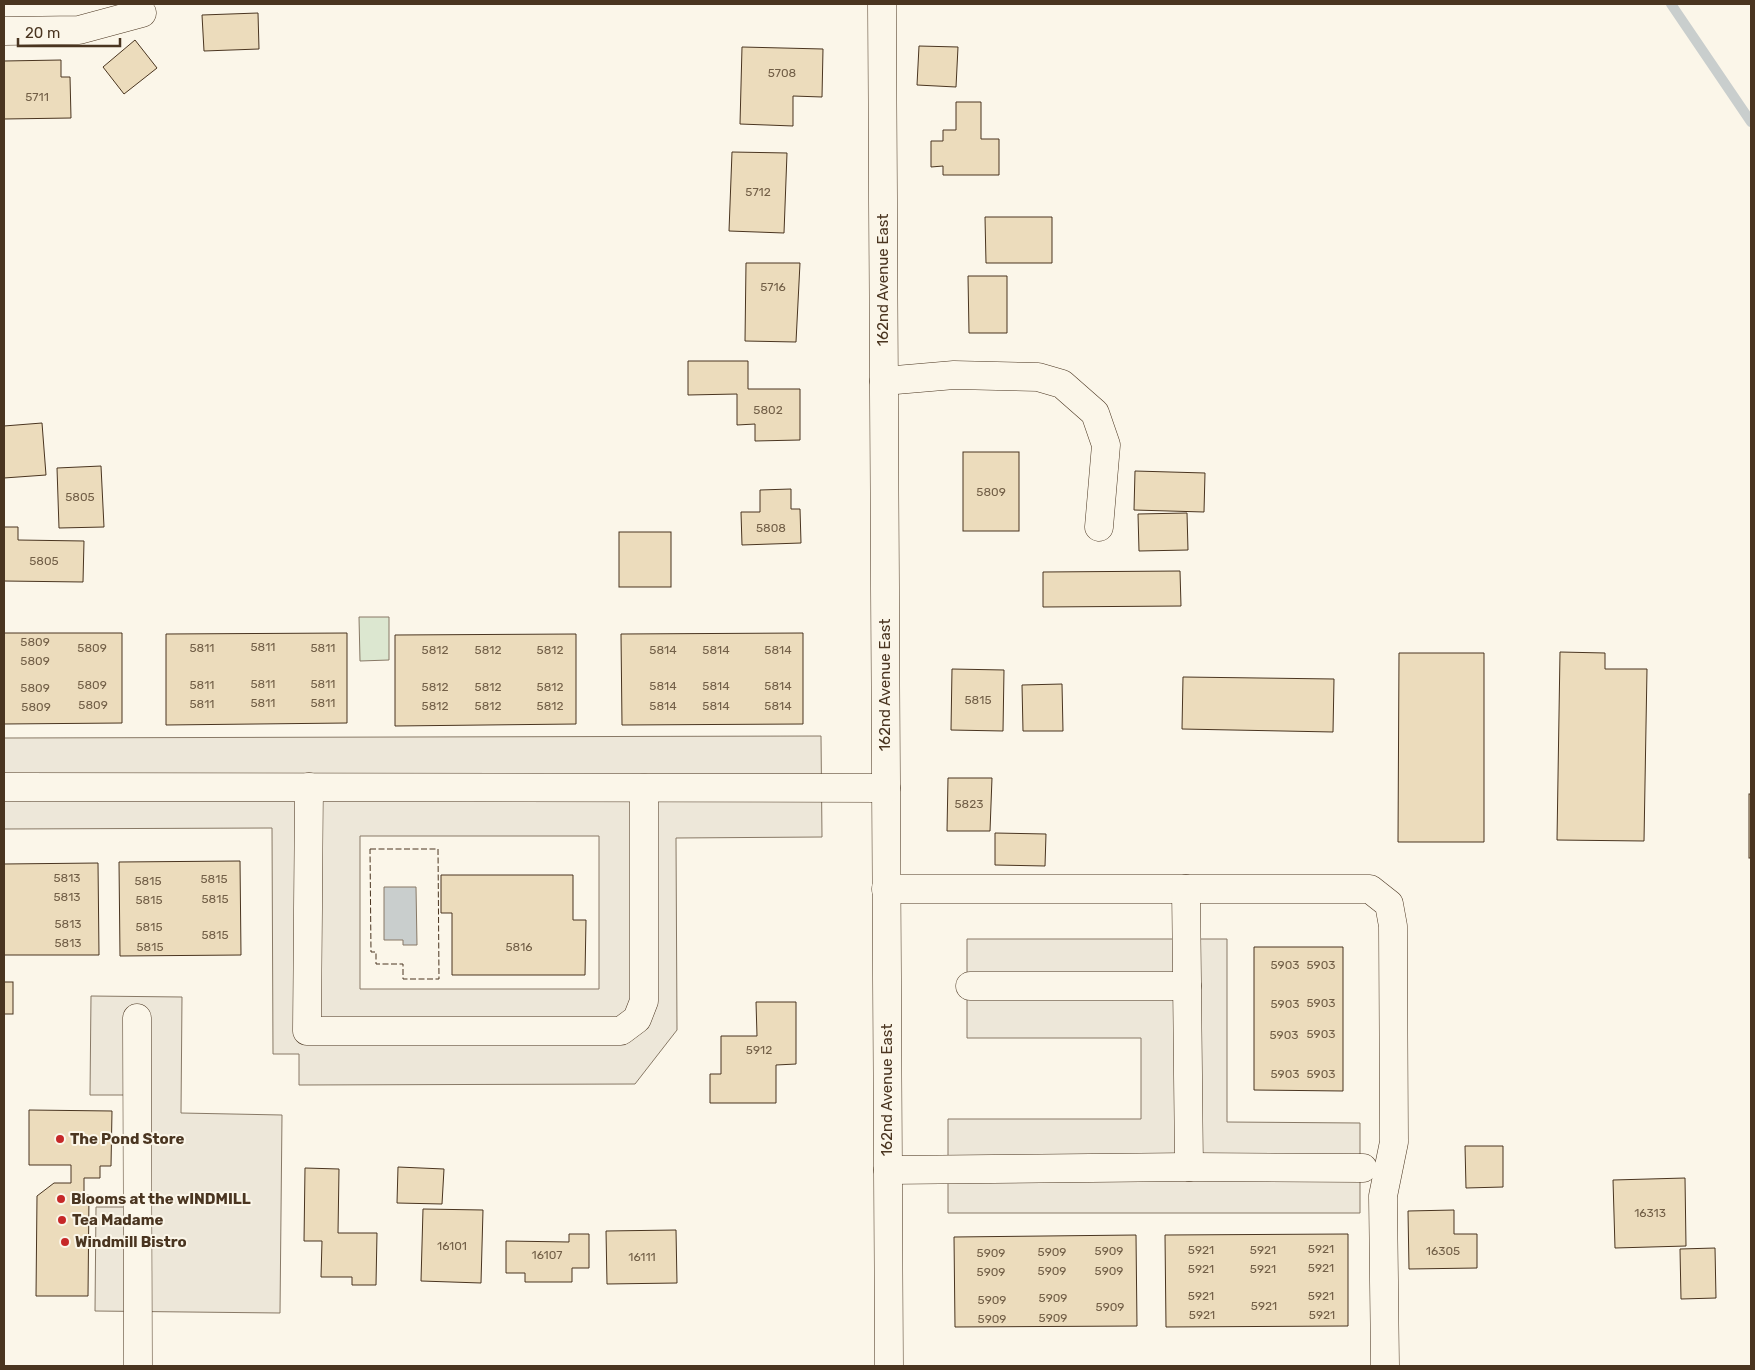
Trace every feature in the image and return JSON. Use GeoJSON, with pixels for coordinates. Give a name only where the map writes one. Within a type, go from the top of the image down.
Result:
{"type":"FeatureCollection","features":[{"type":"Feature","properties":{"kind":"street","name":"162nd Avenue East"},"geometry":{"type":"LineString","coordinates":[[882,4],[889,1366]]}},
{"type":"Feature","properties":{"kind":"street"},"geometry":{"type":"LineString","coordinates":[[4,30],[79,30],[142,13]]}},
{"type":"Feature","properties":{"kind":"street"},"geometry":{"type":"LineString","coordinates":[[884,381],[954,375],[1038,377],[1062,384],[1095,413],[1106,445],[1099,527]]}},
{"type":"Feature","properties":{"kind":"street"},"geometry":{"type":"LineString","coordinates":[[4,787],[886,788]]}},
{"type":"Feature","properties":{"kind":"street"},"geometry":{"type":"LineString","coordinates":[[309,787],[307,1031],[621,1031],[637,1019],[644,1001],[644,788]]}},
{"type":"Feature","properties":{"kind":"street"},"geometry":{"type":"LineString","coordinates":[[1186,889],[1189,1167]]}},
{"type":"Feature","properties":{"kind":"street"},"geometry":{"type":"LineString","coordinates":[[886,890],[1370,889],[1389,904],[1393,926],[1394,1142],[1383,1196],[1385,1366]]}},
{"type":"Feature","properties":{"kind":"street"},"geometry":{"type":"LineString","coordinates":[[970,986],[1187,986]]}},
{"type":"Feature","properties":{"kind":"street"},"geometry":{"type":"LineString","coordinates":[[137,1018],[138,1366]]}},
{"type":"Feature","properties":{"kind":"street"},"geometry":{"type":"LineString","coordinates":[[888,1170],[1189,1167],[1363,1168]]}},
{"type":"Feature","properties":{"kind":"green space"},"geometry":{"type":"Polygon","coordinates":[[[359,617],[389,617],[389,660],[360,661],[359,617]]]}},
{"type":"Feature","properties":{"kind":"shaded area"},"geometry":{"type":"Polygon","coordinates":[[[821,736],[822,837],[676,838],[677,1030],[635,1084],[299,1085],[299,1054],[273,1054],[272,828],[4,829],[4,738],[821,736]],[[360,836],[360,989],[599,989],[599,836],[360,836]]]}},
{"type":"Feature","properties":{"kind":"shaded area"},"geometry":{"type":"Polygon","coordinates":[[[384,887],[416,887],[417,945],[403,945],[403,940],[384,940],[384,887]]]}},
{"type":"Feature","properties":{"kind":"shaded area"},"geometry":{"type":"Polygon","coordinates":[[[967,939],[1227,939],[1227,1122],[1360,1123],[1360,1213],[948,1213],[948,1119],[1141,1119],[1141,1038],[967,1038],[967,939]]]}},
{"type":"Feature","properties":{"kind":"shaded area"},"geometry":{"type":"Polygon","coordinates":[[[91,996],[182,997],[181,1113],[282,1115],[280,1313],[95,1311],[96,1207],[131,1207],[132,1095],[90,1095],[91,996]]]}},
{"type":"Feature","properties":{"kind":"building"},"geometry":{"type":"Polygon","coordinates":[[[258,13],[259,49],[204,51],[202,15],[258,13]]]}},
{"type":"Feature","properties":{"kind":"building"},"geometry":{"type":"Polygon","coordinates":[[[135,40],[157,68],[124,94],[103,67],[135,40]]]}},
{"type":"Feature","properties":{"kind":"building"},"geometry":{"type":"Polygon","coordinates":[[[919,46],[958,47],[956,87],[917,85],[919,46]]]}},
{"type":"Feature","properties":{"kind":"building"},"geometry":{"type":"Polygon","coordinates":[[[742,47],[823,49],[822,97],[793,96],[793,126],[740,124],[742,47]]]}},
{"type":"Feature","properties":{"kind":"building"},"geometry":{"type":"Polygon","coordinates":[[[61,60],[61,77],[70,77],[71,118],[4,119],[4,61],[61,60]]]}},
{"type":"Feature","properties":{"kind":"building"},"geometry":{"type":"Polygon","coordinates":[[[956,102],[981,102],[981,139],[999,139],[999,175],[943,175],[943,166],[931,167],[931,141],[943,141],[943,130],[956,130],[956,102]]]}},
{"type":"Feature","properties":{"kind":"building"},"geometry":{"type":"Polygon","coordinates":[[[732,152],[787,153],[784,233],[729,231],[732,152]]]}},
{"type":"Feature","properties":{"kind":"building"},"geometry":{"type":"Polygon","coordinates":[[[985,217],[1052,217],[1052,263],[986,263],[985,217]]]}},
{"type":"Feature","properties":{"kind":"building"},"geometry":{"type":"Polygon","coordinates":[[[746,263],[800,263],[796,342],[745,341],[746,263]]]}},
{"type":"Feature","properties":{"kind":"building"},"geometry":{"type":"Polygon","coordinates":[[[968,276],[1007,276],[1007,333],[969,333],[968,276]]]}},
{"type":"Feature","properties":{"kind":"building"},"geometry":{"type":"Polygon","coordinates":[[[688,361],[748,361],[748,389],[800,389],[800,440],[755,441],[755,424],[737,425],[737,394],[688,395],[688,361]]]}},
{"type":"Feature","properties":{"kind":"building"},"geometry":{"type":"Polygon","coordinates":[[[42,423],[46,475],[4,478],[4,426],[42,423]]]}},
{"type":"Feature","properties":{"kind":"building"},"geometry":{"type":"Polygon","coordinates":[[[963,452],[1019,452],[1019,531],[963,531],[963,452]]]}},
{"type":"Feature","properties":{"kind":"building"},"geometry":{"type":"Polygon","coordinates":[[[101,466],[104,527],[59,528],[57,468],[101,466]]]}},
{"type":"Feature","properties":{"kind":"building"},"geometry":{"type":"Polygon","coordinates":[[[1135,471],[1205,473],[1204,512],[1134,510],[1135,471]]]}},
{"type":"Feature","properties":{"kind":"building"},"geometry":{"type":"Polygon","coordinates":[[[791,489],[791,509],[800,509],[801,543],[742,545],[741,512],[760,512],[760,490],[791,489]]]}},
{"type":"Feature","properties":{"kind":"building"},"geometry":{"type":"Polygon","coordinates":[[[1187,513],[1188,550],[1139,551],[1138,514],[1187,513]]]}},
{"type":"Feature","properties":{"kind":"building"},"geometry":{"type":"Polygon","coordinates":[[[4,527],[18,527],[18,540],[84,541],[83,582],[4,581],[4,527]]]}},
{"type":"Feature","properties":{"kind":"building"},"geometry":{"type":"Polygon","coordinates":[[[619,532],[671,532],[671,587],[619,587],[619,532]]]}},
{"type":"Feature","properties":{"kind":"building"},"geometry":{"type":"Polygon","coordinates":[[[1180,571],[1181,606],[1043,607],[1043,572],[1180,571]]]}},
{"type":"Feature","properties":{"kind":"building"},"geometry":{"type":"Polygon","coordinates":[[[4,633],[122,633],[122,723],[4,724],[4,633]]]}},
{"type":"Feature","properties":{"kind":"building"},"geometry":{"type":"Polygon","coordinates":[[[347,633],[347,723],[166,725],[166,634],[347,633]]]}},
{"type":"Feature","properties":{"kind":"building"},"geometry":{"type":"Polygon","coordinates":[[[803,633],[803,724],[622,725],[621,634],[803,633]]]}},
{"type":"Feature","properties":{"kind":"building"},"geometry":{"type":"Polygon","coordinates":[[[576,634],[576,724],[395,726],[395,635],[576,634]]]}},
{"type":"Feature","properties":{"kind":"building"},"geometry":{"type":"Polygon","coordinates":[[[1560,652],[1605,653],[1605,669],[1647,669],[1644,841],[1557,840],[1560,652]]]}},
{"type":"Feature","properties":{"kind":"building"},"geometry":{"type":"Polygon","coordinates":[[[1399,653],[1484,653],[1484,842],[1398,842],[1399,653]]]}},
{"type":"Feature","properties":{"kind":"building"},"geometry":{"type":"Polygon","coordinates":[[[952,669],[1004,670],[1003,731],[951,730],[952,669]]]}},
{"type":"Feature","properties":{"kind":"building"},"geometry":{"type":"Polygon","coordinates":[[[1183,677],[1334,679],[1333,732],[1182,729],[1183,677]]]}},
{"type":"Feature","properties":{"kind":"building"},"geometry":{"type":"Polygon","coordinates":[[[1062,684],[1063,731],[1023,731],[1022,685],[1062,684]]]}},
{"type":"Feature","properties":{"kind":"building"},"geometry":{"type":"Polygon","coordinates":[[[948,778],[992,778],[990,831],[947,831],[948,778]]]}},
{"type":"Feature","properties":{"kind":"building"},"geometry":{"type":"Polygon","coordinates":[[[1749,794],[1751,794],[1751,858],[1749,858],[1749,794]]]}},
{"type":"Feature","properties":{"kind":"building"},"geometry":{"type":"Polygon","coordinates":[[[995,833],[1046,834],[1045,866],[995,865],[995,833]]]}},
{"type":"Feature","properties":{"kind":"building"},"geometry":{"type":"Polygon","coordinates":[[[240,861],[241,955],[120,956],[119,862],[240,861]]]}},
{"type":"Feature","properties":{"kind":"building"},"geometry":{"type":"Polygon","coordinates":[[[98,863],[99,955],[4,955],[4,864],[98,863]]]}},
{"type":"Feature","properties":{"kind":"building"},"geometry":{"type":"Polygon","coordinates":[[[441,875],[573,875],[573,920],[586,920],[585,975],[452,975],[452,913],[441,913],[441,875]]]}},
{"type":"Feature","properties":{"kind":"building"},"geometry":{"type":"Polygon","coordinates":[[[1254,947],[1343,947],[1343,1091],[1254,1090],[1254,947]]]}},
{"type":"Feature","properties":{"kind":"building"},"geometry":{"type":"Polygon","coordinates":[[[4,982],[13,982],[13,1014],[4,1014],[4,982]]]}},
{"type":"Feature","properties":{"kind":"building"},"geometry":{"type":"Polygon","coordinates":[[[756,1002],[796,1002],[796,1064],[776,1065],[776,1103],[710,1103],[710,1074],[721,1074],[721,1036],[757,1036],[756,1002]]]}},
{"type":"Feature","properties":{"kind":"building"},"geometry":{"type":"Polygon","coordinates":[[[29,1110],[112,1111],[111,1166],[100,1166],[100,1178],[84,1178],[84,1195],[89,1195],[88,1296],[36,1296],[37,1196],[54,1183],[71,1183],[71,1165],[29,1165],[29,1110]]]}},
{"type":"Feature","properties":{"kind":"building"},"geometry":{"type":"Polygon","coordinates":[[[1465,1146],[1503,1146],[1503,1187],[1466,1188],[1465,1146]]]}},
{"type":"Feature","properties":{"kind":"building"},"geometry":{"type":"Polygon","coordinates":[[[398,1167],[444,1169],[442,1204],[397,1203],[398,1167]]]}},
{"type":"Feature","properties":{"kind":"building"},"geometry":{"type":"Polygon","coordinates":[[[305,1168],[339,1169],[338,1233],[377,1233],[376,1285],[352,1285],[352,1277],[321,1277],[322,1241],[304,1241],[305,1168]]]}},
{"type":"Feature","properties":{"kind":"building"},"geometry":{"type":"Polygon","coordinates":[[[1685,1178],[1686,1246],[1615,1248],[1613,1180],[1685,1178]]]}},
{"type":"Feature","properties":{"kind":"building"},"geometry":{"type":"Polygon","coordinates":[[[423,1209],[483,1210],[481,1283],[421,1281],[423,1209]]]}},
{"type":"Feature","properties":{"kind":"building"},"geometry":{"type":"Polygon","coordinates":[[[1454,1210],[1454,1234],[1477,1234],[1477,1268],[1409,1269],[1408,1211],[1454,1210]]]}},
{"type":"Feature","properties":{"kind":"building"},"geometry":{"type":"Polygon","coordinates":[[[676,1230],[677,1283],[607,1284],[606,1231],[676,1230]]]}},
{"type":"Feature","properties":{"kind":"building"},"geometry":{"type":"Polygon","coordinates":[[[569,1234],[589,1234],[589,1268],[572,1268],[572,1282],[525,1282],[525,1273],[506,1273],[506,1241],[569,1242],[569,1234]]]}},
{"type":"Feature","properties":{"kind":"building"},"geometry":{"type":"Polygon","coordinates":[[[1348,1234],[1348,1326],[1166,1327],[1165,1235],[1348,1234]]]}},
{"type":"Feature","properties":{"kind":"building"},"geometry":{"type":"Polygon","coordinates":[[[1136,1235],[1137,1326],[955,1327],[954,1237],[1136,1235]]]}},
{"type":"Feature","properties":{"kind":"building"},"geometry":{"type":"Polygon","coordinates":[[[1715,1248],[1716,1298],[1681,1299],[1680,1249],[1715,1248]]]}},
{"type":"Feature","properties":{"kind":"waterway"},"geometry":{"type":"LineString","coordinates":[[1671,4],[1751,122]]}},
{"type":"Feature","properties":{"kind":"fence"},"geometry":{"type":"LineString","coordinates":[[370,849],[438,849],[439,979],[403,979],[403,964],[376,964],[376,952],[371,952],[370,849]]}},
{"type":"Feature","properties":{"kind":"place","name":"The Pond Store"},"geometry":{"type":"Point","coordinates":[60,1139]}},
{"type":"Feature","properties":{"kind":"place","name":"Blooms at the wINDMILL"},"geometry":{"type":"Point","coordinates":[61,1199]}},
{"type":"Feature","properties":{"kind":"place","name":"Tea Madame"},"geometry":{"type":"Point","coordinates":[62,1220]}},
{"type":"Feature","properties":{"kind":"place","name":"Windmill Bistro"},"geometry":{"type":"Point","coordinates":[65,1242]}}]}
